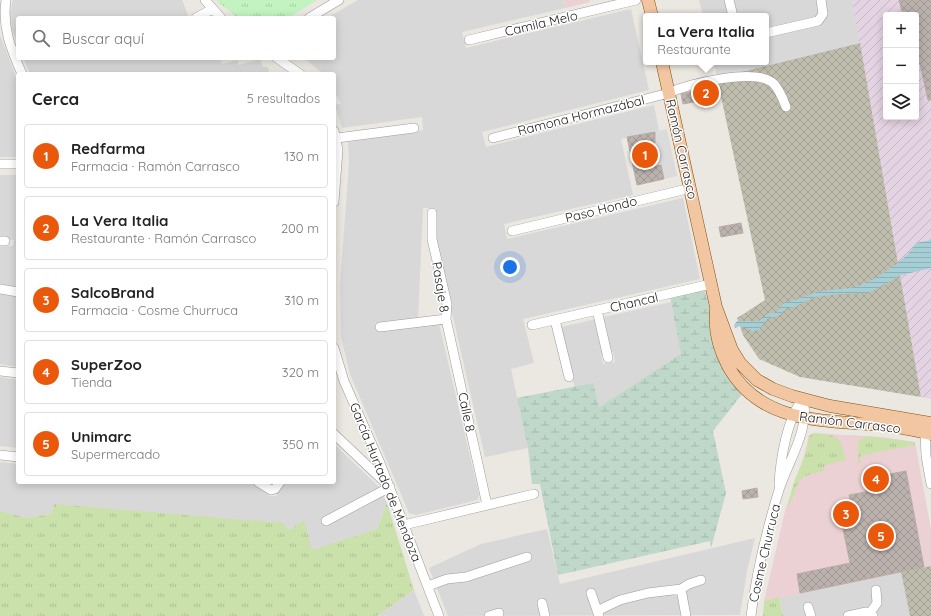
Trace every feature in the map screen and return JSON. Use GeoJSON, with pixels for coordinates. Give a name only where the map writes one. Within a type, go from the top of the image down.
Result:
{"type":"FeatureCollection","features":[{"type":"Feature","properties":{"kind":"main road"},"geometry":{"type":"LineString","coordinates":[[648,0],[651,13]]}},
{"type":"Feature","properties":{"kind":"main road","name":"Ramón Carrasco"},"geometry":{"type":"LineString","coordinates":[[663,65],[716,307],[732,350],[745,369],[765,386],[803,399],[929,430]]}},
{"type":"Feature","properties":{"kind":"main road","name":"Ramón Carrasco"},"geometry":{"type":"LineString","coordinates":[[716,307],[715,320],[718,342],[724,359],[735,377],[748,392],[762,403],[799,417],[836,423],[882,425],[929,430]]}},
{"type":"Feature","properties":{"kind":"street"},"geometry":{"type":"LineString","coordinates":[[6,0],[4,20],[7,38],[16,60]]}},
{"type":"Feature","properties":{"kind":"street"},"geometry":{"type":"LineString","coordinates":[[205,0],[219,16]]}},
{"type":"Feature","properties":{"kind":"street"},"geometry":{"type":"LineString","coordinates":[[312,16],[339,0]]}},
{"type":"Feature","properties":{"kind":"street","name":"Camila Melo"},"geometry":{"type":"LineString","coordinates":[[469,40],[636,0]]}},
{"type":"Feature","properties":{"kind":"street"},"geometry":{"type":"LineString","coordinates":[[729,0],[731,13]]}},
{"type":"Feature","properties":{"kind":"street"},"geometry":{"type":"LineString","coordinates":[[769,32],[818,21],[823,14],[821,0]]}},
{"type":"Feature","properties":{"kind":"street"},"geometry":{"type":"LineString","coordinates":[[200,16],[212,9]]}},
{"type":"Feature","properties":{"kind":"street"},"geometry":{"type":"LineString","coordinates":[[16,60],[21,72]]}},
{"type":"Feature","properties":{"kind":"street"},"geometry":{"type":"LineString","coordinates":[[280,60],[297,72]]}},
{"type":"Feature","properties":{"kind":"street","name":"Ramona Hormazábal"},"geometry":{"type":"LineString","coordinates":[[493,138],[669,93],[694,84],[746,76],[772,82],[779,90],[786,107]]}},
{"type":"Feature","properties":{"kind":"street"},"geometry":{"type":"LineString","coordinates":[[336,135],[414,128]]}},
{"type":"Feature","properties":{"kind":"street"},"geometry":{"type":"LineString","coordinates":[[336,140],[338,150],[336,176]]}},
{"type":"Feature","properties":{"kind":"street"},"geometry":{"type":"LineString","coordinates":[[0,164],[16,164]]}},
{"type":"Feature","properties":{"kind":"street","name":"Paso Hondo"},"geometry":{"type":"LineString","coordinates":[[512,231],[691,188]]}},
{"type":"Feature","properties":{"kind":"street","name":"Pasaje 8"},"geometry":{"type":"LineString","coordinates":[[380,326],[446,319],[447,304],[432,239],[432,213]]}},
{"type":"Feature","properties":{"kind":"street","name":"Chancal"},"geometry":{"type":"LineString","coordinates":[[532,325],[712,284]]}},
{"type":"Feature","properties":{"kind":"street"},"geometry":{"type":"LineString","coordinates":[[0,289],[16,292]]}},
{"type":"Feature","properties":{"kind":"street"},"geometry":{"type":"LineString","coordinates":[[597,310],[608,358]]}},
{"type":"Feature","properties":{"kind":"street","name":"Calle 8"},"geometry":{"type":"LineString","coordinates":[[446,319],[487,505]]}},
{"type":"Feature","properties":{"kind":"street"},"geometry":{"type":"LineString","coordinates":[[555,320],[568,377]]}},
{"type":"Feature","properties":{"kind":"street","name":"García Hurtado de Mendoza"},"geometry":{"type":"LineString","coordinates":[[336,355],[344,381],[390,487],[439,616]]}},
{"type":"Feature","properties":{"kind":"street"},"geometry":{"type":"LineString","coordinates":[[0,371],[16,373]]}},
{"type":"Feature","properties":{"kind":"street","name":"Cosme Churruca"},"geometry":{"type":"LineString","coordinates":[[751,616],[759,563],[778,491],[782,461],[799,417],[803,399]]}},
{"type":"Feature","properties":{"kind":"street"},"geometry":{"type":"LineString","coordinates":[[929,430],[926,456],[931,484]]}},
{"type":"Feature","properties":{"kind":"street"},"geometry":{"type":"LineString","coordinates":[[326,521],[390,487],[336,436]]}},
{"type":"Feature","properties":{"kind":"street"},"geometry":{"type":"LineString","coordinates":[[0,455],[16,457]]}},
{"type":"Feature","properties":{"kind":"street"},"geometry":{"type":"LineString","coordinates":[[261,484],[271,490],[278,484]]}},
{"type":"Feature","properties":{"kind":"street"},"geometry":{"type":"LineString","coordinates":[[404,525],[534,494]]}},
{"type":"Feature","properties":{"kind":"street"},"geometry":{"type":"LineString","coordinates":[[428,586],[447,579],[466,577],[527,557]]}},
{"type":"Feature","properties":{"kind":"street"},"geometry":{"type":"LineString","coordinates":[[591,593],[598,614],[632,597],[681,589],[689,584],[701,580]]}},
{"type":"Feature","properties":{"kind":"street"},"geometry":{"type":"LineString","coordinates":[[681,589],[686,616]]}},
{"type":"Feature","properties":{"kind":"street"},"geometry":{"type":"LineString","coordinates":[[848,616],[866,612],[872,615],[877,603],[876,590]]}},
{"type":"Feature","properties":{"kind":"street"},"geometry":{"type":"LineString","coordinates":[[542,603],[545,616]]}},
{"type":"Feature","properties":{"kind":"street"},"geometry":{"type":"LineString","coordinates":[[488,616],[499,614]]}},
{"type":"Feature","properties":{"kind":"shaded area"},"geometry":{"type":"Polygon","coordinates":[[[13,0],[182,0],[188,15],[16,16],[16,41],[12,30],[10,13],[13,0]]]}},
{"type":"Feature","properties":{"kind":"shaded area"},"geometry":{"type":"Polygon","coordinates":[[[358,0],[564,0],[565,8],[462,32],[466,48],[631,9],[649,90],[482,132],[486,147],[654,105],[659,131],[621,139],[633,195],[504,224],[507,239],[683,198],[700,279],[523,319],[534,363],[511,369],[528,448],[485,457],[436,236],[436,208],[423,208],[418,319],[375,323],[377,332],[439,324],[479,495],[477,500],[416,515],[409,513],[350,374],[341,337],[340,284],[349,163],[348,142],[423,130],[422,117],[342,128],[336,108],[336,105],[341,103],[336,95],[336,72],[321,72],[306,60],[336,60],[336,16],[330,16],[358,0]]]}},
{"type":"Feature","properties":{"kind":"shaded area"},"geometry":{"type":"Polygon","coordinates":[[[564,0],[589,0],[590,2],[565,8],[564,0]]]}},
{"type":"Feature","properties":{"kind":"shaded area"},"geometry":{"type":"Polygon","coordinates":[[[699,0],[852,0],[860,43],[717,78],[715,65],[769,65],[769,13],[702,13],[699,0]]]}},
{"type":"Feature","properties":{"kind":"shaded area"},"geometry":{"type":"Polygon","coordinates":[[[852,0],[931,0],[931,399],[921,397],[852,0]]]}},
{"type":"Feature","properties":{"kind":"shaded area"},"geometry":{"type":"Polygon","coordinates":[[[0,35],[16,77],[16,157],[0,157],[0,35]]]}},
{"type":"Feature","properties":{"kind":"shaded area"},"geometry":{"type":"Polygon","coordinates":[[[860,43],[921,397],[800,377],[759,359],[743,335],[737,318],[765,300],[717,78],[860,43]]]}},
{"type":"Feature","properties":{"kind":"shaded area"},"geometry":{"type":"Polygon","coordinates":[[[24,60],[221,60],[222,64],[237,60],[239,65],[260,60],[263,67],[268,67],[269,72],[29,72],[24,60]]]}},
{"type":"Feature","properties":{"kind":"shaded area"},"geometry":{"type":"Polygon","coordinates":[[[667,129],[677,176],[664,179],[661,166],[653,167],[648,145],[655,143],[655,132],[667,129]]]}},
{"type":"Feature","properties":{"kind":"shaded area"},"geometry":{"type":"Polygon","coordinates":[[[0,175],[16,175],[16,287],[0,284],[0,245],[13,246],[14,240],[0,238],[0,175]]]}},
{"type":"Feature","properties":{"kind":"shaded area"},"geometry":{"type":"Polygon","coordinates":[[[0,294],[16,296],[16,367],[0,364],[0,294]]]}},
{"type":"Feature","properties":{"kind":"shaded area"},"geometry":{"type":"Polygon","coordinates":[[[671,302],[682,354],[599,407],[575,388],[561,327],[596,319],[604,354],[601,355],[603,364],[615,362],[613,352],[608,353],[600,318],[671,302]]]}},
{"type":"Feature","properties":{"kind":"shaded area"},"geometry":{"type":"Polygon","coordinates":[[[0,377],[16,380],[16,448],[0,446],[0,377]]]}},
{"type":"Feature","properties":{"kind":"shaded area"},"geometry":{"type":"Polygon","coordinates":[[[814,433],[882,437],[915,442],[931,529],[931,566],[764,601],[786,507],[801,468],[809,436],[814,433]]]}},
{"type":"Feature","properties":{"kind":"shaded area"},"geometry":{"type":"Polygon","coordinates":[[[336,446],[379,487],[387,503],[377,529],[311,551],[287,531],[54,504],[51,514],[27,518],[0,511],[0,462],[16,464],[16,484],[254,484],[270,496],[276,496],[282,484],[336,484],[336,446]]]}},
{"type":"Feature","properties":{"kind":"shaded area"},"geometry":{"type":"Polygon","coordinates":[[[547,529],[560,584],[755,538],[747,571],[740,615],[448,616],[429,568],[481,544],[547,529]]]}},
{"type":"Feature","properties":{"kind":"shaded area"},"geometry":{"type":"Polygon","coordinates":[[[931,566],[931,616],[910,616],[901,572],[931,566]]]}},
{"type":"Feature","properties":{"kind":"shaded area"},"geometry":{"type":"Polygon","coordinates":[[[901,572],[910,616],[783,616],[779,597],[901,572]]]}},
{"type":"Feature","properties":{"kind":"shaded area"},"geometry":{"type":"Polygon","coordinates":[[[414,590],[424,616],[377,616],[414,590]]]}},
{"type":"Feature","properties":{"kind":"green space"},"geometry":{"type":"Polygon","coordinates":[[[216,0],[317,0],[291,16],[236,16],[216,0]]]}},
{"type":"Feature","properties":{"kind":"green space"},"geometry":{"type":"Polygon","coordinates":[[[704,288],[716,332],[746,389],[713,431],[726,493],[711,548],[710,541],[558,575],[540,484],[532,484],[528,448],[517,398],[593,383],[599,407],[681,354],[670,296],[704,288]]]}},
{"type":"Feature","properties":{"kind":"green space"},"geometry":{"type":"Polygon","coordinates":[[[814,433],[834,436],[837,438],[840,441],[846,460],[824,465],[824,471],[805,476],[798,484],[795,494],[787,508],[793,485],[806,452],[809,436],[814,433]]]}},
{"type":"Feature","properties":{"kind":"green space"},"geometry":{"type":"Polygon","coordinates":[[[866,436],[915,442],[915,445],[860,456],[861,463],[858,464],[858,441],[866,436]]]}},
{"type":"Feature","properties":{"kind":"green space"},"geometry":{"type":"Polygon","coordinates":[[[387,503],[414,590],[377,616],[0,616],[0,511],[27,518],[51,514],[54,504],[284,523],[288,531],[304,520],[312,550],[377,529],[387,503]]]}},
{"type":"Feature","properties":{"kind":"green space"},"geometry":{"type":"Polygon","coordinates":[[[779,597],[783,616],[763,616],[764,601],[779,597]]]}},
{"type":"Feature","properties":{"kind":"water"},"geometry":{"type":"Polygon","coordinates":[[[931,240],[931,268],[902,275],[868,293],[814,297],[795,307],[787,308],[778,316],[767,319],[759,330],[753,331],[740,326],[735,328],[734,325],[737,321],[759,321],[769,313],[775,313],[785,302],[817,292],[845,289],[870,281],[897,263],[916,243],[931,240]]]}},
{"type":"Feature","properties":{"kind":"building"},"geometry":{"type":"Polygon","coordinates":[[[899,0],[931,0],[931,100],[928,100],[919,64],[919,12],[902,12],[899,0]]]}},
{"type":"Feature","properties":{"kind":"building"},"geometry":{"type":"Polygon","coordinates":[[[711,87],[714,98],[683,104],[681,94],[711,87]]]}},
{"type":"Feature","properties":{"kind":"building"},"geometry":{"type":"Polygon","coordinates":[[[655,132],[655,143],[648,145],[653,167],[661,165],[664,179],[637,185],[627,137],[655,132]]]}},
{"type":"Feature","properties":{"kind":"building"},"geometry":{"type":"Polygon","coordinates":[[[741,223],[743,233],[721,237],[719,227],[741,223]]]}},
{"type":"Feature","properties":{"kind":"building"},"geometry":{"type":"Polygon","coordinates":[[[906,471],[924,567],[800,593],[797,574],[850,563],[839,509],[852,507],[849,495],[866,492],[863,479],[906,471]]]}},
{"type":"Feature","properties":{"kind":"building"},"geometry":{"type":"Polygon","coordinates":[[[757,488],[758,497],[743,499],[742,491],[757,488]]]}},
{"type":"Feature","properties":{"kind":"place","name":"La Vera Italia"},"geometry":{"type":"Point","coordinates":[706,93]}},
{"type":"Feature","properties":{"kind":"place","name":"Redfarma"},"geometry":{"type":"Point","coordinates":[645,155]}},
{"type":"Feature","properties":{"kind":"place","name":"SuperZoo"},"geometry":{"type":"Point","coordinates":[876,479]}},
{"type":"Feature","properties":{"kind":"place","name":"SalcoBrand"},"geometry":{"type":"Point","coordinates":[846,514]}},
{"type":"Feature","properties":{"kind":"place","name":"Unimarc"},"geometry":{"type":"Point","coordinates":[881,536]}}]}
